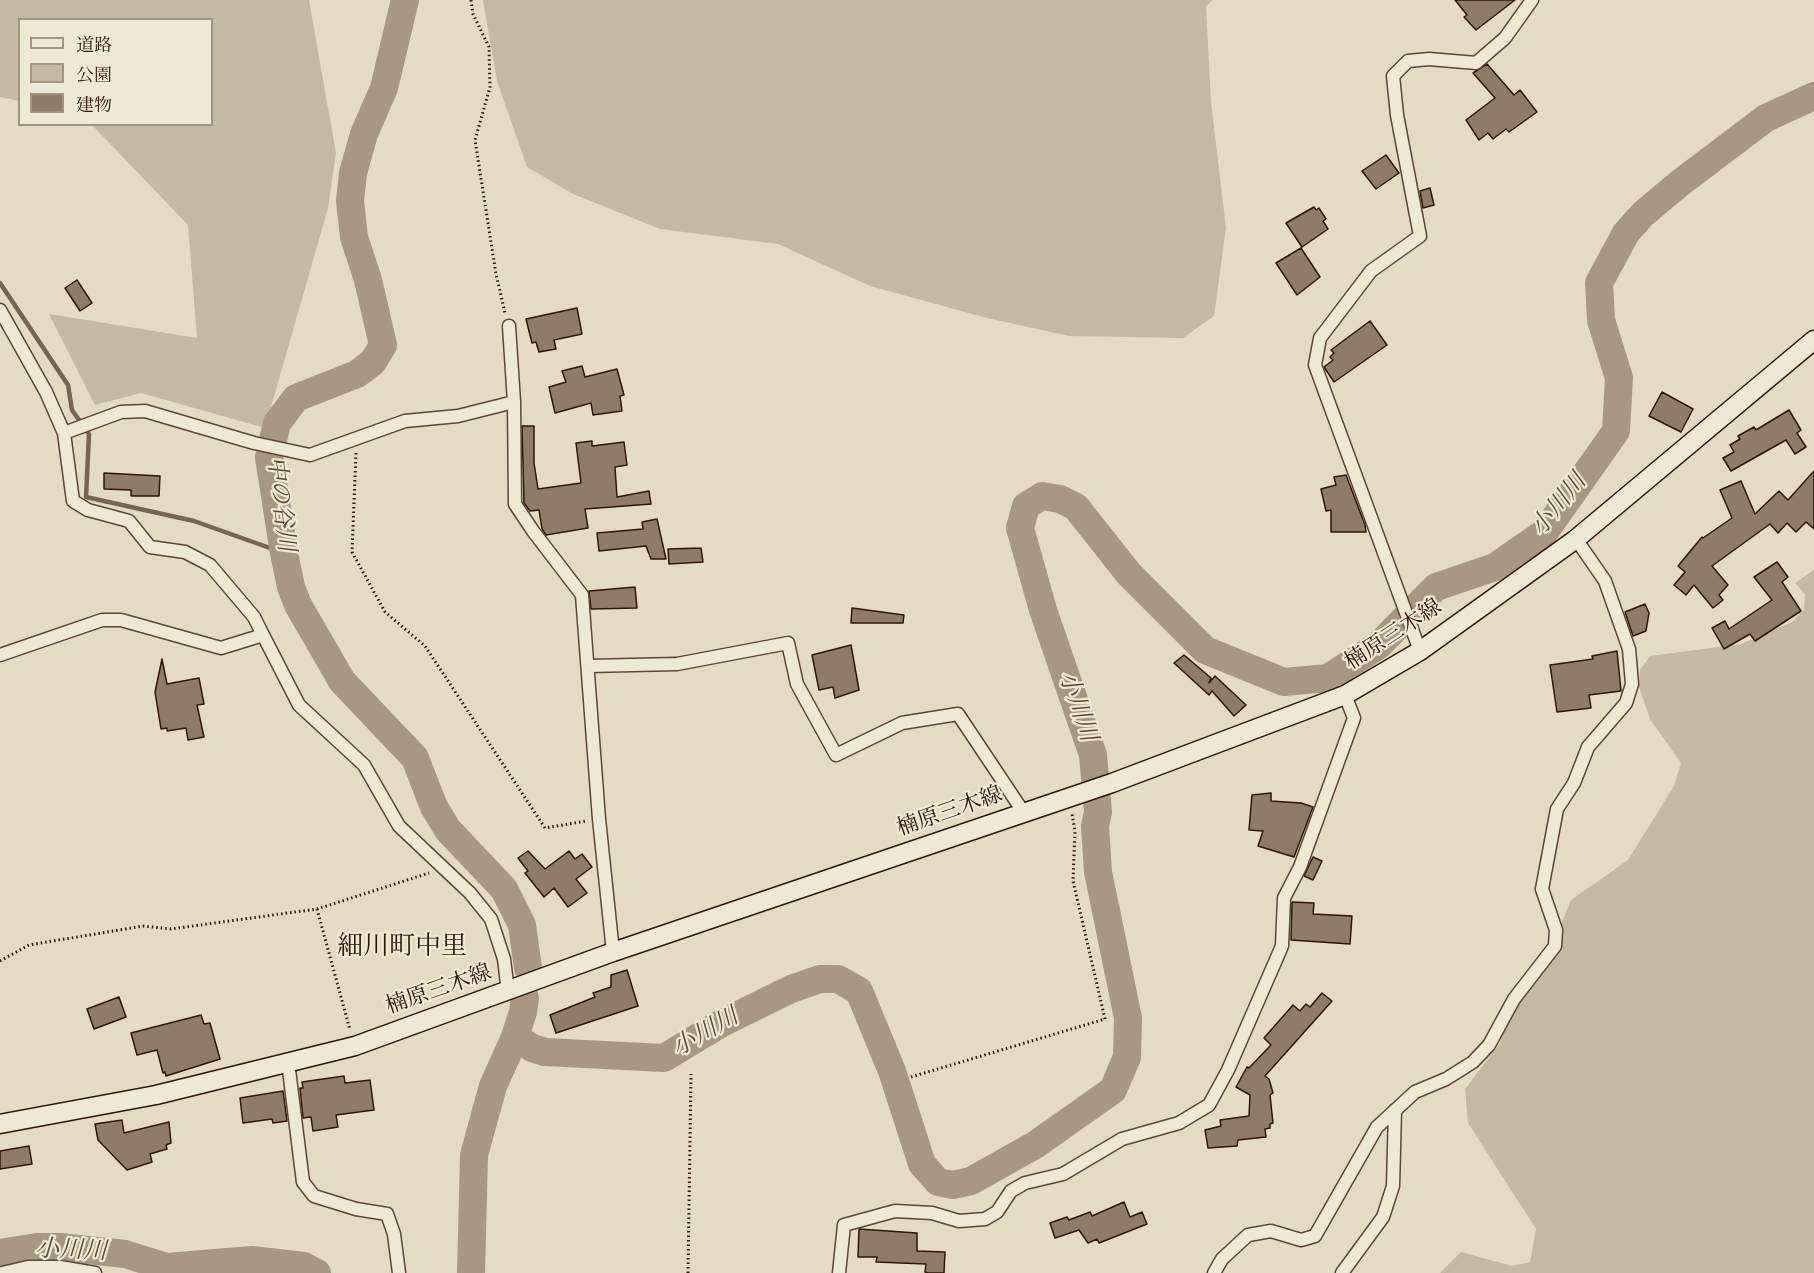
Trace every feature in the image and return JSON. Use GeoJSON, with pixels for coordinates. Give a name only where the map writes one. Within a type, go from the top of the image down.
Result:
{"type":"FeatureCollection","features":[{"type":"Feature","properties":{"kind":"main road","name":"楠原三木線"},"geometry":{"type":"LineString","coordinates":[[0,1124],[156,1095],[355,1046],[613,952],[1112,783],[1345,695],[1420,651],[1576,539],[1814,340]]}},
{"type":"Feature","properties":{"kind":"street"},"geometry":{"type":"LineString","coordinates":[[1420,651],[1411,632],[1315,365],[1320,338],[1371,271],[1420,236],[1397,115],[1393,76],[1408,61],[1429,59],[1476,63],[1504,38],[1532,0]]}},
{"type":"Feature","properties":{"kind":"street"},"geometry":{"type":"LineString","coordinates":[[0,310],[68,431],[74,501],[88,510],[129,521],[150,547],[184,552],[210,565],[254,617],[299,705],[364,765],[399,826],[445,868],[491,919],[504,959],[508,992]]}},
{"type":"Feature","properties":{"kind":"street"},"geometry":{"type":"LineString","coordinates":[[509,327],[514,402],[516,504],[533,531],[582,595],[613,952]]}},
{"type":"Feature","properties":{"kind":"street"},"geometry":{"type":"LineString","coordinates":[[68,431],[121,412],[145,411],[254,442],[310,454],[405,421],[458,416],[514,402]]}},
{"type":"Feature","properties":{"kind":"street"},"geometry":{"type":"LineString","coordinates":[[1214,1273],[1222,1259],[1248,1235],[1271,1231],[1301,1240],[1315,1236],[1377,1128],[1415,1092],[1446,1079],[1473,1062],[1489,1045],[1514,999],[1555,945],[1556,930],[1542,889],[1557,809],[1574,783],[1588,747],[1626,703],[1632,684],[1629,649],[1605,580],[1576,539]]}},
{"type":"Feature","properties":{"kind":"street"},"geometry":{"type":"LineString","coordinates":[[0,655],[102,620],[121,620],[221,648],[263,635]]}},
{"type":"Feature","properties":{"kind":"street"},"geometry":{"type":"LineString","coordinates":[[588,666],[677,664],[788,643],[797,684],[836,755],[902,723],[958,714],[1024,813]]}},
{"type":"Feature","properties":{"kind":"street"},"geometry":{"type":"LineString","coordinates":[[839,1273],[844,1225],[895,1211],[932,1214],[959,1221],[985,1219],[997,1212],[1011,1191],[1025,1184],[1063,1174],[1122,1139],[1179,1123],[1209,1105],[1228,1070],[1282,946],[1284,898],[1300,867],[1354,718],[1345,695]]}},
{"type":"Feature","properties":{"kind":"street"},"geometry":{"type":"LineString","coordinates":[[288,1062],[303,1182],[314,1196],[356,1209],[387,1214],[394,1234],[399,1273]]}},
{"type":"Feature","properties":{"kind":"street"},"geometry":{"type":"LineString","coordinates":[[1342,1273],[1383,1217],[1394,1186],[1395,1110]]}},
{"type":"Feature","properties":{"kind":"street"},"geometry":{"type":"LineString","coordinates":[[3,1273],[28,1268],[60,1267],[95,1273]]}},
{"type":"Feature","properties":{"kind":"path"},"geometry":{"type":"LineString","coordinates":[[471,0],[472,14],[489,47],[490,87],[475,140],[496,274],[509,327]]}},
{"type":"Feature","properties":{"kind":"path"},"geometry":{"type":"LineString","coordinates":[[356,438],[352,552],[385,612],[425,646],[545,828],[600,819]]}},
{"type":"Feature","properties":{"kind":"path"},"geometry":{"type":"LineString","coordinates":[[911,1077],[1105,1019],[1073,881],[1075,831],[1068,798]]}},
{"type":"Feature","properties":{"kind":"path"},"geometry":{"type":"LineString","coordinates":[[0,961],[29,945],[143,926],[171,929],[317,909],[445,868]]}},
{"type":"Feature","properties":{"kind":"path"},"geometry":{"type":"LineString","coordinates":[[317,909],[355,1046]]}},
{"type":"Feature","properties":{"kind":"path"},"geometry":{"type":"LineString","coordinates":[[688,1273],[691,1074]]}},
{"type":"Feature","properties":{"kind":"green space"},"geometry":{"type":"Polygon","coordinates":[[[0,0],[309,0],[336,153],[328,208],[265,428],[141,393],[95,405],[49,314],[197,338],[188,225],[93,126],[213,126],[213,18],[18,18],[18,101],[0,97],[0,0]]]}},
{"type":"Feature","properties":{"kind":"green space"},"geometry":{"type":"Polygon","coordinates":[[[483,0],[1213,0],[1206,6],[1211,102],[1226,228],[1214,316],[1183,338],[1069,336],[987,318],[870,286],[778,244],[660,229],[573,194],[527,167],[497,81],[483,0]]]}},
{"type":"Feature","properties":{"kind":"green space"},"geometry":{"type":"Polygon","coordinates":[[[1814,570],[1814,1273],[1440,1273],[1461,1252],[1512,1266],[1530,1262],[1536,1229],[1468,1123],[1465,1089],[1500,1043],[1509,1010],[1551,949],[1571,900],[1628,860],[1674,786],[1681,763],[1650,719],[1639,687],[1640,670],[1650,656],[1741,644],[1792,622],[1804,610],[1805,594],[1795,583],[1814,570]]]}},
{"type":"Feature","properties":{"kind":"building"},"geometry":{"type":"Polygon","coordinates":[[[1455,0],[1515,0],[1476,30],[1464,17],[1467,15],[1455,0]]]}},
{"type":"Feature","properties":{"kind":"building"},"geometry":{"type":"Polygon","coordinates":[[[1487,64],[1514,95],[1520,90],[1537,112],[1509,132],[1506,129],[1493,139],[1488,133],[1479,140],[1466,120],[1495,98],[1473,73],[1487,64]]]}},
{"type":"Feature","properties":{"kind":"building"},"geometry":{"type":"Polygon","coordinates":[[[1386,155],[1399,173],[1376,189],[1362,171],[1386,155]]]}},
{"type":"Feature","properties":{"kind":"building"},"geometry":{"type":"Polygon","coordinates":[[[1430,188],[1434,205],[1423,208],[1420,191],[1430,188]]]}},
{"type":"Feature","properties":{"kind":"building"},"geometry":{"type":"Polygon","coordinates":[[[1314,207],[1316,210],[1319,208],[1326,219],[1323,221],[1328,229],[1302,247],[1286,223],[1314,207]]]}},
{"type":"Feature","properties":{"kind":"building"},"geometry":{"type":"Polygon","coordinates":[[[1301,248],[1320,277],[1297,295],[1276,263],[1301,248]]]}},
{"type":"Feature","properties":{"kind":"building"},"geometry":{"type":"Polygon","coordinates":[[[77,280],[92,303],[80,311],[65,288],[77,280]]]}},
{"type":"Feature","properties":{"kind":"building"},"geometry":{"type":"Polygon","coordinates":[[[577,308],[582,334],[554,340],[556,349],[539,352],[536,342],[532,343],[526,319],[577,308]]]}},
{"type":"Feature","properties":{"kind":"building"},"geometry":{"type":"Polygon","coordinates":[[[1370,321],[1387,345],[1334,382],[1324,367],[1333,360],[1330,357],[1334,353],[1331,350],[1370,321]]]}},
{"type":"Feature","properties":{"kind":"building"},"geometry":{"type":"Polygon","coordinates":[[[582,366],[585,377],[617,369],[624,395],[620,396],[622,411],[593,415],[591,403],[555,413],[549,387],[566,382],[562,371],[582,366]]]}},
{"type":"Feature","properties":{"kind":"building"},"geometry":{"type":"Polygon","coordinates":[[[1662,392],[1693,409],[1681,432],[1649,416],[1662,392]]]}},
{"type":"Feature","properties":{"kind":"building"},"geometry":{"type":"Polygon","coordinates":[[[1789,410],[1801,430],[1797,433],[1806,447],[1795,454],[1786,440],[1731,471],[1723,458],[1734,452],[1730,445],[1740,439],[1738,436],[1754,427],[1756,430],[1789,410]]]}},
{"type":"Feature","properties":{"kind":"building"},"geometry":{"type":"Polygon","coordinates":[[[522,426],[534,426],[534,463],[538,489],[581,483],[576,443],[592,441],[592,446],[624,442],[627,465],[615,467],[617,497],[649,491],[651,504],[585,509],[588,528],[546,535],[542,529],[539,510],[530,511],[524,503],[522,426]]]}},
{"type":"Feature","properties":{"kind":"building"},"geometry":{"type":"Polygon","coordinates":[[[1814,471],[1814,529],[1806,522],[1796,532],[1787,523],[1778,533],[1770,524],[1712,566],[1728,585],[1719,595],[1723,600],[1713,608],[1694,585],[1686,595],[1674,585],[1685,572],[1678,566],[1702,537],[1732,518],[1720,490],[1741,481],[1755,514],[1779,491],[1788,500],[1814,471]]]}},
{"type":"Feature","properties":{"kind":"building"},"geometry":{"type":"Polygon","coordinates":[[[104,473],[160,476],[159,496],[131,496],[131,490],[104,489],[104,473]]]}},
{"type":"Feature","properties":{"kind":"building"},"geometry":{"type":"Polygon","coordinates":[[[1346,475],[1366,532],[1331,532],[1331,510],[1326,511],[1321,489],[1336,485],[1334,477],[1346,475]]]}},
{"type":"Feature","properties":{"kind":"building"},"geometry":{"type":"Polygon","coordinates":[[[657,519],[666,559],[651,559],[646,546],[599,551],[597,533],[643,529],[642,522],[657,519]]]}},
{"type":"Feature","properties":{"kind":"building"},"geometry":{"type":"Polygon","coordinates":[[[701,548],[703,562],[669,564],[668,549],[701,548]]]}},
{"type":"Feature","properties":{"kind":"building"},"geometry":{"type":"Polygon","coordinates":[[[1777,562],[1788,577],[1782,582],[1801,611],[1755,641],[1750,634],[1724,649],[1712,628],[1725,621],[1729,629],[1772,600],[1754,577],[1777,562]]]}},
{"type":"Feature","properties":{"kind":"building"},"geometry":{"type":"Polygon","coordinates":[[[635,587],[637,608],[591,609],[589,591],[635,587]]]}},
{"type":"Feature","properties":{"kind":"building"},"geometry":{"type":"Polygon","coordinates":[[[1645,604],[1649,613],[1646,631],[1633,636],[1625,612],[1645,604]]]}},
{"type":"Feature","properties":{"kind":"building"},"geometry":{"type":"Polygon","coordinates":[[[852,608],[904,615],[903,623],[851,623],[852,608]]]}},
{"type":"Feature","properties":{"kind":"building"},"geometry":{"type":"Polygon","coordinates":[[[851,645],[859,690],[835,698],[833,687],[819,690],[812,655],[851,645]]]}},
{"type":"Feature","properties":{"kind":"building"},"geometry":{"type":"Polygon","coordinates":[[[1617,651],[1621,691],[1589,695],[1591,708],[1557,712],[1550,665],[1593,659],[1592,656],[1617,651]]]}},
{"type":"Feature","properties":{"kind":"building"},"geometry":{"type":"Polygon","coordinates":[[[1184,655],[1211,678],[1209,683],[1215,676],[1246,705],[1234,716],[1212,691],[1209,695],[1174,663],[1184,655]]]}},
{"type":"Feature","properties":{"kind":"building"},"geometry":{"type":"Polygon","coordinates":[[[162,659],[167,684],[199,678],[204,704],[197,705],[204,737],[188,740],[186,728],[167,731],[167,728],[161,729],[155,692],[162,659]]]}},
{"type":"Feature","properties":{"kind":"building"},"geometry":{"type":"Polygon","coordinates":[[[1271,793],[1271,801],[1301,803],[1313,807],[1294,857],[1258,846],[1263,831],[1249,830],[1252,795],[1271,793]]]}},
{"type":"Feature","properties":{"kind":"building"},"geometry":{"type":"Polygon","coordinates":[[[528,851],[545,869],[569,851],[575,859],[582,854],[592,867],[576,879],[587,893],[568,907],[554,888],[544,897],[525,873],[528,871],[518,858],[528,851]]]}},
{"type":"Feature","properties":{"kind":"building"},"geometry":{"type":"Polygon","coordinates":[[[1313,857],[1322,861],[1313,880],[1304,876],[1313,857]]]}},
{"type":"Feature","properties":{"kind":"building"},"geometry":{"type":"Polygon","coordinates":[[[1292,902],[1314,903],[1313,914],[1352,916],[1350,944],[1291,940],[1292,902]]]}},
{"type":"Feature","properties":{"kind":"building"},"geometry":{"type":"Polygon","coordinates":[[[627,970],[638,1006],[556,1033],[550,1015],[595,997],[593,993],[611,987],[611,975],[627,970]]]}},
{"type":"Feature","properties":{"kind":"building"},"geometry":{"type":"Polygon","coordinates":[[[1322,993],[1332,1001],[1265,1076],[1269,1079],[1273,1093],[1270,1095],[1273,1123],[1270,1124],[1270,1128],[1265,1129],[1266,1137],[1238,1140],[1237,1146],[1208,1148],[1205,1130],[1221,1126],[1220,1120],[1249,1116],[1250,1095],[1236,1087],[1247,1067],[1249,1068],[1271,1045],[1264,1038],[1293,1005],[1300,1011],[1306,1004],[1310,1007],[1322,993]]]}},
{"type":"Feature","properties":{"kind":"building"},"geometry":{"type":"Polygon","coordinates":[[[119,997],[126,1017],[94,1029],[87,1009],[119,997]]]}},
{"type":"Feature","properties":{"kind":"building"},"geometry":{"type":"Polygon","coordinates":[[[201,1015],[204,1024],[210,1023],[220,1059],[166,1076],[165,1072],[163,1073],[157,1050],[137,1055],[131,1033],[201,1015]]]}},
{"type":"Feature","properties":{"kind":"building"},"geometry":{"type":"Polygon","coordinates":[[[344,1076],[345,1083],[370,1080],[374,1110],[336,1115],[338,1127],[313,1131],[311,1117],[303,1118],[300,1088],[303,1088],[302,1082],[344,1076]]]}},
{"type":"Feature","properties":{"kind":"building"},"geometry":{"type":"Polygon","coordinates":[[[283,1091],[287,1121],[273,1123],[272,1119],[243,1123],[240,1098],[283,1091]]]}},
{"type":"Feature","properties":{"kind":"building"},"geometry":{"type":"Polygon","coordinates":[[[122,1120],[124,1133],[169,1122],[171,1143],[166,1145],[167,1149],[150,1154],[152,1162],[127,1170],[98,1140],[95,1124],[122,1120]]]}},
{"type":"Feature","properties":{"kind":"building"},"geometry":{"type":"Polygon","coordinates":[[[29,1146],[32,1164],[0,1169],[0,1151],[29,1146]]]}},
{"type":"Feature","properties":{"kind":"building"},"geometry":{"type":"Polygon","coordinates":[[[1124,1202],[1130,1217],[1142,1212],[1147,1224],[1099,1243],[1097,1239],[1088,1243],[1079,1230],[1055,1238],[1050,1223],[1067,1217],[1069,1220],[1090,1212],[1092,1216],[1124,1202]]]}},
{"type":"Feature","properties":{"kind":"building"},"geometry":{"type":"Polygon","coordinates":[[[859,1229],[917,1233],[917,1251],[945,1252],[944,1273],[925,1272],[926,1264],[876,1262],[877,1257],[858,1257],[859,1229]]]}},
{"type":"Feature","properties":{"kind":"waterway","name":"中の谷川"},"geometry":{"type":"LineString","coordinates":[[405,0],[384,88],[364,134],[353,173],[350,201],[354,237],[368,280],[383,345],[373,362],[357,374],[296,398],[277,423],[269,457],[284,553],[291,587],[298,605],[342,681],[415,758],[434,807],[448,830],[504,889],[522,925],[528,968]]}},
{"type":"Feature","properties":{"kind":"waterway","name":"小川川"},"geometry":{"type":"LineString","coordinates":[[471,1273],[474,1155],[493,1086],[515,1037],[532,1048],[545,1052],[664,1058],[720,1024],[791,989],[820,979],[838,979],[859,991],[892,1071],[922,1164],[938,1182],[953,1185],[971,1181],[1035,1145],[1113,1090],[1127,1057],[1128,1018],[1098,872],[1095,826],[1098,812],[1093,755],[1043,610],[1020,528],[1026,506],[1042,496],[1060,499],[1076,507],[1129,574],[1205,650],[1284,682],[1328,678],[1379,645],[1436,587],[1495,567],[1544,533],[1616,431],[1619,378],[1601,320],[1599,283],[1626,233],[1643,214],[1680,183],[1766,118],[1814,96]]}},
{"type":"Feature","properties":{"kind":"waterway"},"geometry":{"type":"LineString","coordinates":[[0,283],[68,385],[72,410],[89,434],[86,497],[194,521],[284,553]]}},
{"type":"Feature","properties":{"kind":"waterway","name":"中の谷川"},"geometry":{"type":"LineString","coordinates":[[515,1037],[525,998]]}},
{"type":"Feature","properties":{"kind":"waterway","name":"小川川"},"geometry":{"type":"LineString","coordinates":[[0,1253],[37,1247],[60,1247],[125,1254],[167,1267],[252,1260],[304,1266],[317,1273]]}},
{"type":"Feature","properties":{"kind":"district","name":"細川町中里"},"geometry":{"type":"Point","coordinates":[402,949]}}]}
